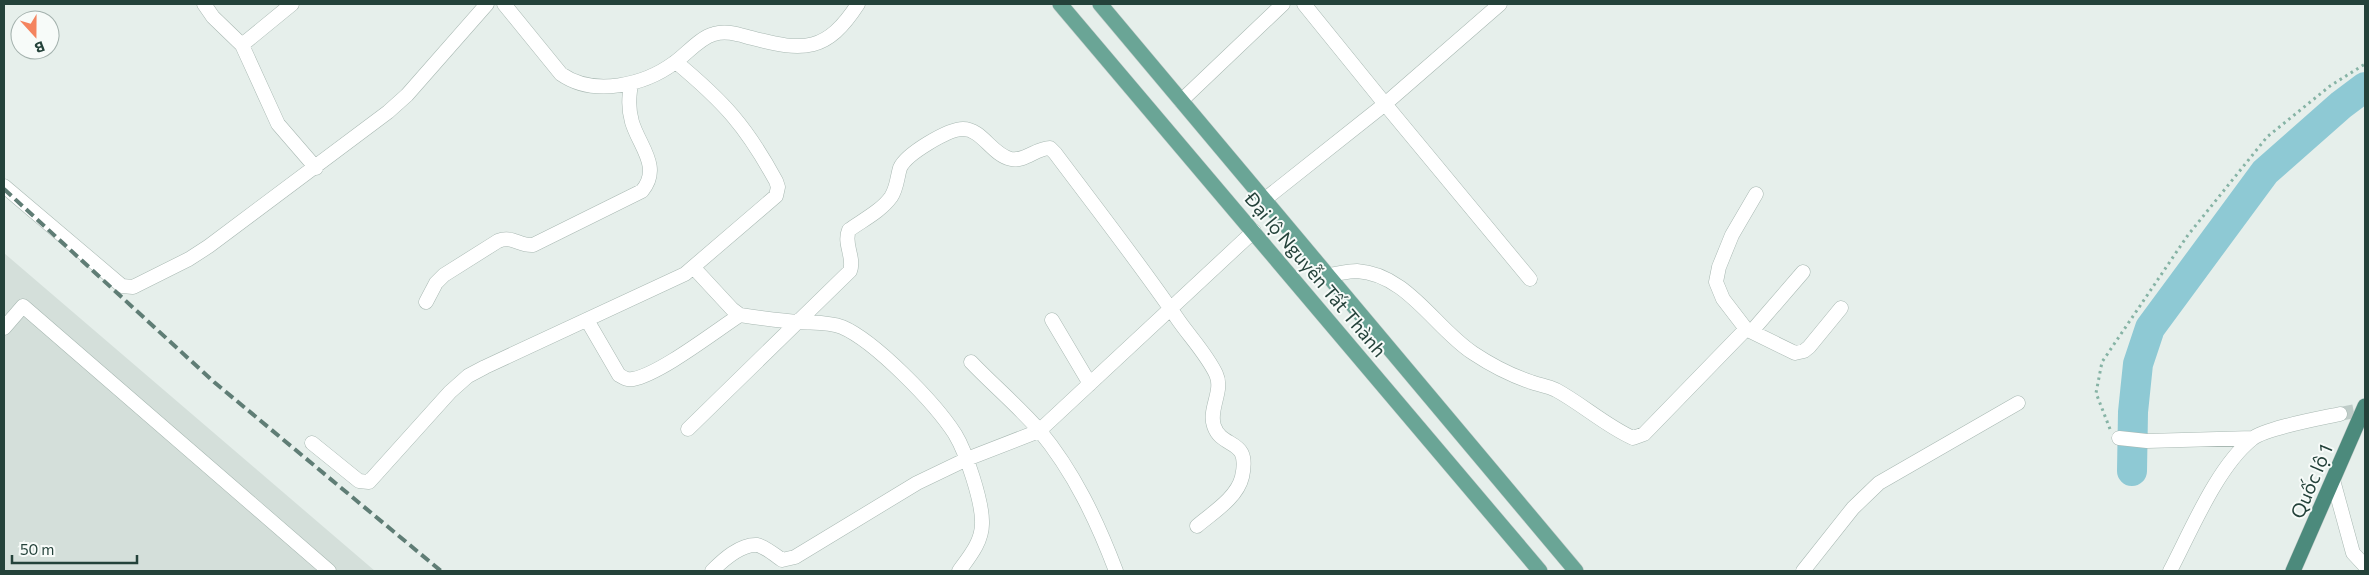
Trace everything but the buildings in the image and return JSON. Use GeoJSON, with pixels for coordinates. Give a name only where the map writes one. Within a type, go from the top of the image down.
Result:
{"type":"FeatureCollection","features":[{"type":"Feature","properties":{"kind":"highway","name":"Quốc lộ 1"},"geometry":{"type":"LineString","coordinates":[[2293,571],[2365,406]]}},
{"type":"Feature","properties":{"kind":"main road","name":"Đại lộ Nguyễn Tất Thành"},"geometry":{"type":"LineString","coordinates":[[1060,4],[1540,571]]}},
{"type":"Feature","properties":{"kind":"main road","name":"Đại lộ Nguyễn Tất Thành"},"geometry":{"type":"LineString","coordinates":[[1100,4],[1576,571]]}},
{"type":"Feature","properties":{"kind":"main road"},"geometry":{"type":"LineString","coordinates":[[1242,217],[1264,200]]}},
{"type":"Feature","properties":{"kind":"street"},"geometry":{"type":"LineString","coordinates":[[204,4],[213,17],[242,45],[278,124],[316,168]]}},
{"type":"Feature","properties":{"kind":"street"},"geometry":{"type":"LineString","coordinates":[[242,45],[292,4]]}},
{"type":"Feature","properties":{"kind":"street"},"geometry":{"type":"LineString","coordinates":[[4,186],[122,286],[129,288],[189,260],[316,168],[407,95],[487,4]]}},
{"type":"Feature","properties":{"kind":"street"},"geometry":{"type":"LineString","coordinates":[[504,4],[561,74],[570,80],[594,86],[631,83],[649,78],[676,62],[713,34],[732,33],[783,46],[799,47],[815,44],[838,32],[858,4]]}},
{"type":"Feature","properties":{"kind":"street"},"geometry":{"type":"LineString","coordinates":[[1181,101],[1283,4]]}},
{"type":"Feature","properties":{"kind":"street"},"geometry":{"type":"LineString","coordinates":[[1304,4],[1384,104],[1530,279]]}},
{"type":"Feature","properties":{"kind":"street"},"geometry":{"type":"LineString","coordinates":[[1264,200],[1384,104],[1500,4]]}},
{"type":"Feature","properties":{"kind":"street"},"geometry":{"type":"LineString","coordinates":[[312,443],[359,481],[369,482],[450,392],[468,376],[485,366],[587,320],[694,268],[776,196],[778,187],[754,142],[737,119],[708,89],[676,62]]}},
{"type":"Feature","properties":{"kind":"street"},"geometry":{"type":"LineString","coordinates":[[426,302],[436,283],[444,275],[498,241],[505,238],[513,239],[525,246],[533,245],[642,191],[647,185],[652,168],[632,124],[628,104],[631,83]]}},
{"type":"Feature","properties":{"kind":"street"},"geometry":{"type":"LineString","coordinates":[[688,429],[850,272],[852,256],[846,237],[849,230],[890,198],[895,189],[900,168],[908,157],[943,136],[957,130],[966,129],[973,132],[1003,156],[1011,159],[1017,160],[1043,148],[1050,148],[1171,308],[1216,374],[1218,389],[1214,425],[1218,433],[1239,448],[1244,461],[1242,478],[1236,491],[1196,526]]}},
{"type":"Feature","properties":{"kind":"street"},"geometry":{"type":"LineString","coordinates":[[1756,194],[1732,235],[1716,277],[1723,298],[1749,330],[1794,353],[1809,347],[1842,308]]}},
{"type":"Feature","properties":{"kind":"street"},"geometry":{"type":"LineString","coordinates":[[712,571],[727,557],[750,546],[758,545],[782,560],[795,557],[917,483],[967,459],[1039,431],[1254,231]]}},
{"type":"Feature","properties":{"kind":"street"},"geometry":{"type":"LineString","coordinates":[[694,268],[732,310],[740,315],[825,323],[840,327],[870,343],[941,415],[955,434],[967,459],[981,512],[982,525],[976,547],[959,571]]}},
{"type":"Feature","properties":{"kind":"street"},"geometry":{"type":"LineString","coordinates":[[1327,276],[1355,271],[1370,273],[1388,280],[1404,290],[1454,339],[1471,352],[1492,365],[1550,387],[1633,438],[1644,434],[1749,330],[1803,272]]}},
{"type":"Feature","properties":{"kind":"street"},"geometry":{"type":"LineString","coordinates":[[4,328],[23,306],[329,571]]}},
{"type":"Feature","properties":{"kind":"street"},"geometry":{"type":"LineString","coordinates":[[587,320],[619,374],[624,379],[631,380],[660,367],[740,315]]}},
{"type":"Feature","properties":{"kind":"street"},"geometry":{"type":"LineString","coordinates":[[1052,320],[1090,384]]}},
{"type":"Feature","properties":{"kind":"street"},"geometry":{"type":"LineString","coordinates":[[971,362],[1039,431],[1077,484],[1105,542],[1116,571]]}},
{"type":"Feature","properties":{"kind":"street"},"geometry":{"type":"LineString","coordinates":[[1803,571],[1853,508],[1879,483],[1941,445],[2018,403]]}},
{"type":"Feature","properties":{"kind":"street"},"geometry":{"type":"LineString","coordinates":[[2119,438],[2146,441],[2253,438],[2296,424],[2340,414]]}},
{"type":"Feature","properties":{"kind":"street"},"geometry":{"type":"LineString","coordinates":[[2170,571],[2222,473],[2253,438]]}},
{"type":"Feature","properties":{"kind":"street"},"geometry":{"type":"LineString","coordinates":[[2333,480],[2353,553],[2365,566]]}},
{"type":"Feature","properties":{"kind":"path"},"geometry":{"type":"LineString","coordinates":[[2119,438],[2110,430],[2096,393],[2102,362],[2188,235],[2267,137],[2330,86],[2365,64]]}},
{"type":"Feature","properties":{"kind":"shaded area"},"geometry":{"type":"Polygon","coordinates":[[[4,253],[375,571],[4,571],[4,253]]]}},
{"type":"Feature","properties":{"kind":"waterway"},"geometry":{"type":"LineString","coordinates":[[2132,471],[2133,412],[2138,364],[2150,328],[2265,172],[2341,105],[2365,87]]}},
{"type":"Feature","properties":{"kind":"tunnel"},"geometry":{"type":"LineString","coordinates":[[2340,414],[2365,409]]}},
{"type":"Feature","properties":{"kind":"railway"},"geometry":{"type":"LineString","coordinates":[[4,189],[214,382],[441,571]]}}]}
